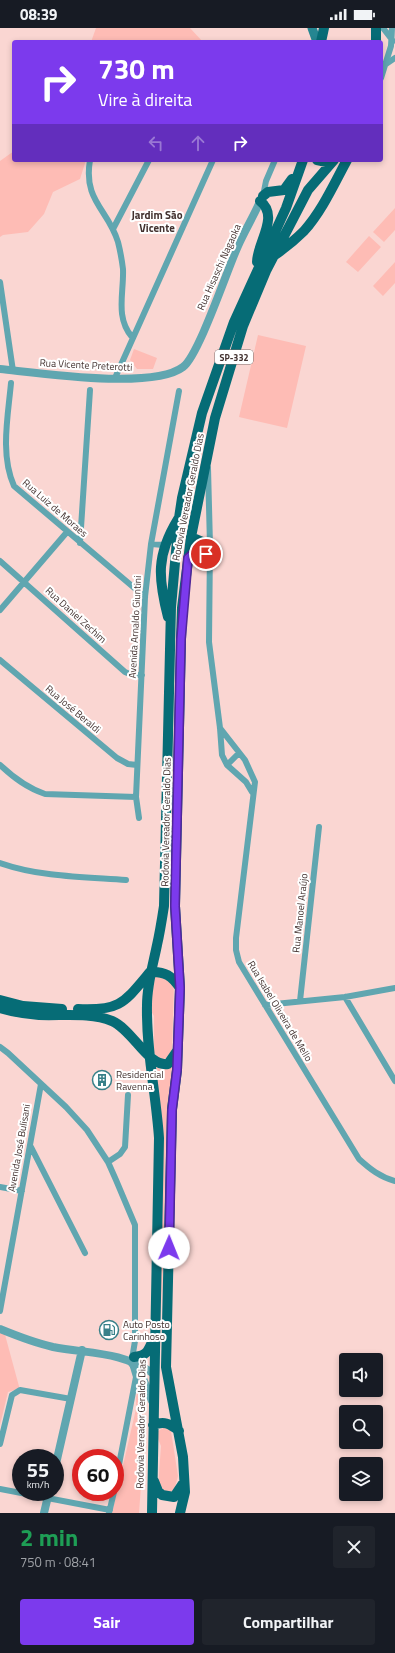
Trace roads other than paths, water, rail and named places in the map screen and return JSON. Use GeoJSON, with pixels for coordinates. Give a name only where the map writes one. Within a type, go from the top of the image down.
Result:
{"type":"FeatureCollection","features":[{"type":"Feature","properties":{"kind":"main road"},"geometry":{"type":"LineString","coordinates":[[312,28],[316,40]]}},
{"type":"Feature","properties":{"kind":"main road"},"geometry":{"type":"LineString","coordinates":[[321,40],[324,28]]}},
{"type":"Feature","properties":{"kind":"main road"},"geometry":{"type":"LineString","coordinates":[[376,28],[376,40]]}},
{"type":"Feature","properties":{"kind":"main road","name":"Rodovia Vereador Geraldo Dias"},"geometry":{"type":"LineString","coordinates":[[180,1513],[185,1492],[185,1481],[179,1431],[166,1367],[172,1110],[178,1049],[180,988],[175,906],[181,639],[188,558],[206,458],[215,418],[243,326],[272,258],[308,190],[333,162]]}},
{"type":"Feature","properties":{"kind":"main road"},"geometry":{"type":"LineString","coordinates":[[272,258],[299,236],[309,224],[325,201],[346,162]]}},
{"type":"Feature","properties":{"kind":"main road"},"geometry":{"type":"LineString","coordinates":[[258,267],[258,253],[268,224],[269,215],[261,198],[268,192],[284,190],[302,164]]}},
{"type":"Feature","properties":{"kind":"main road","name":"Rodovia Vereador Geraldo Dias"},"geometry":{"type":"LineString","coordinates":[[152,1513],[159,1138],[157,1106],[150,1057],[147,1004],[150,972],[157,945],[164,906],[170,628],[180,513],[202,413],[234,322],[286,208],[302,164]]}},
{"type":"Feature","properties":{"kind":"main road"},"geometry":{"type":"LineString","coordinates":[[189,470],[189,482],[201,490]]}},
{"type":"Feature","properties":{"kind":"main road"},"geometry":{"type":"LineString","coordinates":[[170,628],[156,561],[180,513],[192,512],[195,517]]}},
{"type":"Feature","properties":{"kind":"main road"},"geometry":{"type":"LineString","coordinates":[[191,537],[210,545]]}},
{"type":"Feature","properties":{"kind":"main road"},"geometry":{"type":"LineString","coordinates":[[188,558],[198,549],[202,550],[209,560]]}},
{"type":"Feature","properties":{"kind":"main road"},"geometry":{"type":"LineString","coordinates":[[0,1000],[37,1007],[104,1009],[118,1005],[128,998],[150,972],[165,973],[174,978],[180,988]]}},
{"type":"Feature","properties":{"kind":"main road"},"geometry":{"type":"LineString","coordinates":[[0,1008],[38,1015],[102,1018],[122,1026],[150,1057],[163,1065],[168,1064],[178,1049]]}},
{"type":"Feature","properties":{"kind":"main road"},"geometry":{"type":"LineString","coordinates":[[130,1034],[154,1085]]}},
{"type":"Feature","properties":{"kind":"main road"},"geometry":{"type":"LineString","coordinates":[[132,1359],[148,1353],[155,1335]]}},
{"type":"Feature","properties":{"kind":"main road"},"geometry":{"type":"LineString","coordinates":[[154,1374],[160,1380],[173,1404]]}},
{"type":"Feature","properties":{"kind":"main road"},"geometry":{"type":"LineString","coordinates":[[153,1425],[165,1422],[171,1424],[179,1431]]}},
{"type":"Feature","properties":{"kind":"main road"},"geometry":{"type":"LineString","coordinates":[[152,1471],[158,1491],[168,1497],[174,1497],[185,1481]]}},
{"type":"Feature","properties":{"kind":"street"},"geometry":{"type":"LineString","coordinates":[[384,28],[394,41]]}},
{"type":"Feature","properties":{"kind":"street"},"geometry":{"type":"LineString","coordinates":[[383,72],[394,41],[392,28]]}},
{"type":"Feature","properties":{"kind":"street"},"geometry":{"type":"LineString","coordinates":[[386,64],[395,58]]}},
{"type":"Feature","properties":{"kind":"street"},"geometry":{"type":"LineString","coordinates":[[90,162],[88,173],[94,200],[113,229],[118,242],[123,269],[121,314],[126,329],[132,337]]}},
{"type":"Feature","properties":{"kind":"street"},"geometry":{"type":"LineString","coordinates":[[113,229],[148,162]]}},
{"type":"Feature","properties":{"kind":"street"},"geometry":{"type":"LineString","coordinates":[[115,378],[132,337],[212,162]]}},
{"type":"Feature","properties":{"kind":"street","name":"Rua Hisaschi Nagaoka"},"geometry":{"type":"LineString","coordinates":[[171,374],[181,368],[190,358],[238,246],[261,198],[274,162]]}},
{"type":"Feature","properties":{"kind":"street"},"geometry":{"type":"LineString","coordinates":[[0,282],[13,370]]}},
{"type":"Feature","properties":{"kind":"street","name":"Rua Vicente Preterotti"},"geometry":{"type":"LineString","coordinates":[[0,369],[115,378],[139,378],[171,374]]}},
{"type":"Feature","properties":{"kind":"street","name":"Rua Luiz de Moraes"},"geometry":{"type":"LineString","coordinates":[[12,383],[2,452],[8,474],[14,486],[145,597]]}},
{"type":"Feature","properties":{"kind":"street"},"geometry":{"type":"LineString","coordinates":[[80,543],[90,390]]}},
{"type":"Feature","properties":{"kind":"street","name":"Avenida Arnaldo Giuntini"},"geometry":{"type":"LineString","coordinates":[[139,818],[136,797],[145,597],[156,561],[151,544],[179,391]]}},
{"type":"Feature","properties":{"kind":"street"},"geometry":{"type":"LineString","coordinates":[[206,458],[209,480],[209,642],[222,755],[226,765],[246,782],[252,792]]}},
{"type":"Feature","properties":{"kind":"street"},"geometry":{"type":"LineString","coordinates":[[0,610],[67,532]]}},
{"type":"Feature","properties":{"kind":"street"},"geometry":{"type":"LineString","coordinates":[[151,544],[164,545]]}},
{"type":"Feature","properties":{"kind":"street","name":"Rua Daniel Zechim"},"geometry":{"type":"LineString","coordinates":[[0,561],[125,672],[132,675],[142,675]]}},
{"type":"Feature","properties":{"kind":"street","name":"Rua José Beraldi"},"geometry":{"type":"LineString","coordinates":[[0,660],[116,758],[128,764],[138,765]]}},
{"type":"Feature","properties":{"kind":"street","name":"Rua Isabel Oliveira de Mello"},"geometry":{"type":"LineString","coordinates":[[220,728],[249,768],[255,782],[252,792],[236,950],[239,962],[359,1159],[369,1169],[380,1176],[395,1180]]}},
{"type":"Feature","properties":{"kind":"street"},"geometry":{"type":"LineString","coordinates":[[226,765],[239,753]]}},
{"type":"Feature","properties":{"kind":"street"},"geometry":{"type":"LineString","coordinates":[[0,765],[20,782],[33,790],[45,794],[136,797]]}},
{"type":"Feature","properties":{"kind":"street","name":"Rua Manoel Araújo"},"geometry":{"type":"LineString","coordinates":[[300,1001],[319,827]]}},
{"type":"Feature","properties":{"kind":"street"},"geometry":{"type":"LineString","coordinates":[[0,863],[27,871],[126,880]]}},
{"type":"Feature","properties":{"kind":"street"},"geometry":{"type":"LineString","coordinates":[[265,1005],[345,997],[395,988]]}},
{"type":"Feature","properties":{"kind":"street"},"geometry":{"type":"LineString","coordinates":[[345,997],[395,1082]]}},
{"type":"Feature","properties":{"kind":"street"},"geometry":{"type":"LineString","coordinates":[[0,1047],[8,1052],[66,1107],[87,1130],[108,1162],[135,1225],[132,1359],[136,1377],[122,1449]]}},
{"type":"Feature","properties":{"kind":"street","name":"Avenida José Bulisani"},"geometry":{"type":"LineString","coordinates":[[0,1311],[31,1147],[41,1084]]}},
{"type":"Feature","properties":{"kind":"street"},"geometry":{"type":"LineString","coordinates":[[108,1162],[120,1154],[125,1147],[128,1095]]}},
{"type":"Feature","properties":{"kind":"street"},"geometry":{"type":"LineString","coordinates":[[31,1147],[85,1254]]}},
{"type":"Feature","properties":{"kind":"street"},"geometry":{"type":"LineString","coordinates":[[0,1188],[22,1192]]}},
{"type":"Feature","properties":{"kind":"street"},"geometry":{"type":"LineString","coordinates":[[0,1329],[53,1347],[103,1353],[132,1359],[154,1374]]}},
{"type":"Feature","properties":{"kind":"street"},"geometry":{"type":"LineString","coordinates":[[59,1449],[82,1350]]}},
{"type":"Feature","properties":{"kind":"street"},"geometry":{"type":"LineString","coordinates":[[132,1359],[149,1391],[153,1406]]}},
{"type":"Feature","properties":{"kind":"street"},"geometry":{"type":"LineString","coordinates":[[0,1444],[10,1399],[15,1392],[20,1390],[71,1399]]}},
{"type":"Feature","properties":{"kind":"street"},"geometry":{"type":"LineString","coordinates":[[0,1489],[12,1490]]}},
{"type":"Feature","properties":{"kind":"street"},"geometry":{"type":"LineString","coordinates":[[64,1499],[110,1512],[112,1501]]}},
{"type":"Feature","properties":{"kind":"street"},"geometry":{"type":"LineString","coordinates":[[44,1513],[47,1501]]}},
{"type":"Feature","properties":{"kind":"place","name":"Residencial Ravenna"},"geometry":{"type":"Point","coordinates":[102,1080]}},
{"type":"Feature","properties":{"kind":"place","name":"Auto Posto Carinhoso"},"geometry":{"type":"Point","coordinates":[109,1330]}},
{"type":"Feature","properties":{"kind":"district","name":"Jardim São Vicente"},"geometry":{"type":"Point","coordinates":[157,221]}}]}
